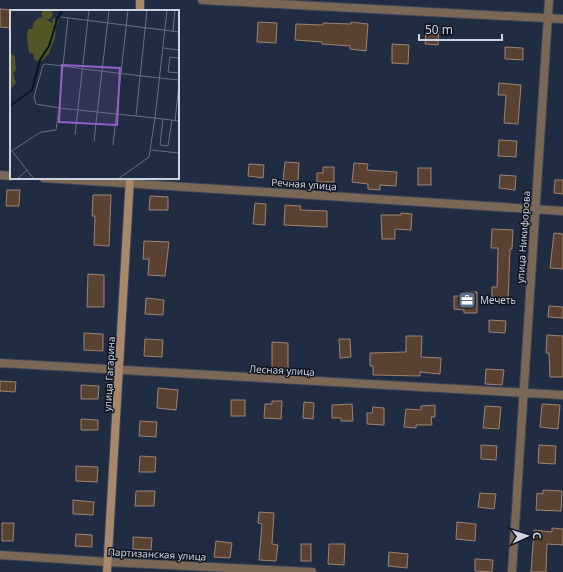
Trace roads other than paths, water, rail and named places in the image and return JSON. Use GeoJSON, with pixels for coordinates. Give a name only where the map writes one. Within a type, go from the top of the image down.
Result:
{"type":"FeatureCollection","features":[{"type":"Feature","properties":{"kind":"main road","name":"улица Гагарина"},"geometry":{"type":"LineString","coordinates":[[107,572],[130,180]]}},
{"type":"Feature","properties":{"kind":"street"},"geometry":{"type":"LineString","coordinates":[[202,0],[563,19]]}},
{"type":"Feature","properties":{"kind":"street","name":"улица Никифорова"},"geometry":{"type":"LineString","coordinates":[[512,572],[534,209],[549,0]]}},
{"type":"Feature","properties":{"kind":"street","name":"Речная улица"},"geometry":{"type":"LineString","coordinates":[[87,179],[130,180],[563,211]]}},
{"type":"Feature","properties":{"kind":"street","name":"Лесная улица"},"geometry":{"type":"LineString","coordinates":[[0,363],[119,371],[563,395]]}},
{"type":"Feature","properties":{"kind":"street","name":"Партизанская улица"},"geometry":{"type":"LineString","coordinates":[[0,556],[312,572]]}},
{"type":"Feature","properties":{"kind":"place","name":"Мечеть"},"geometry":{"type":"Point","coordinates":[467,300]}}]}
